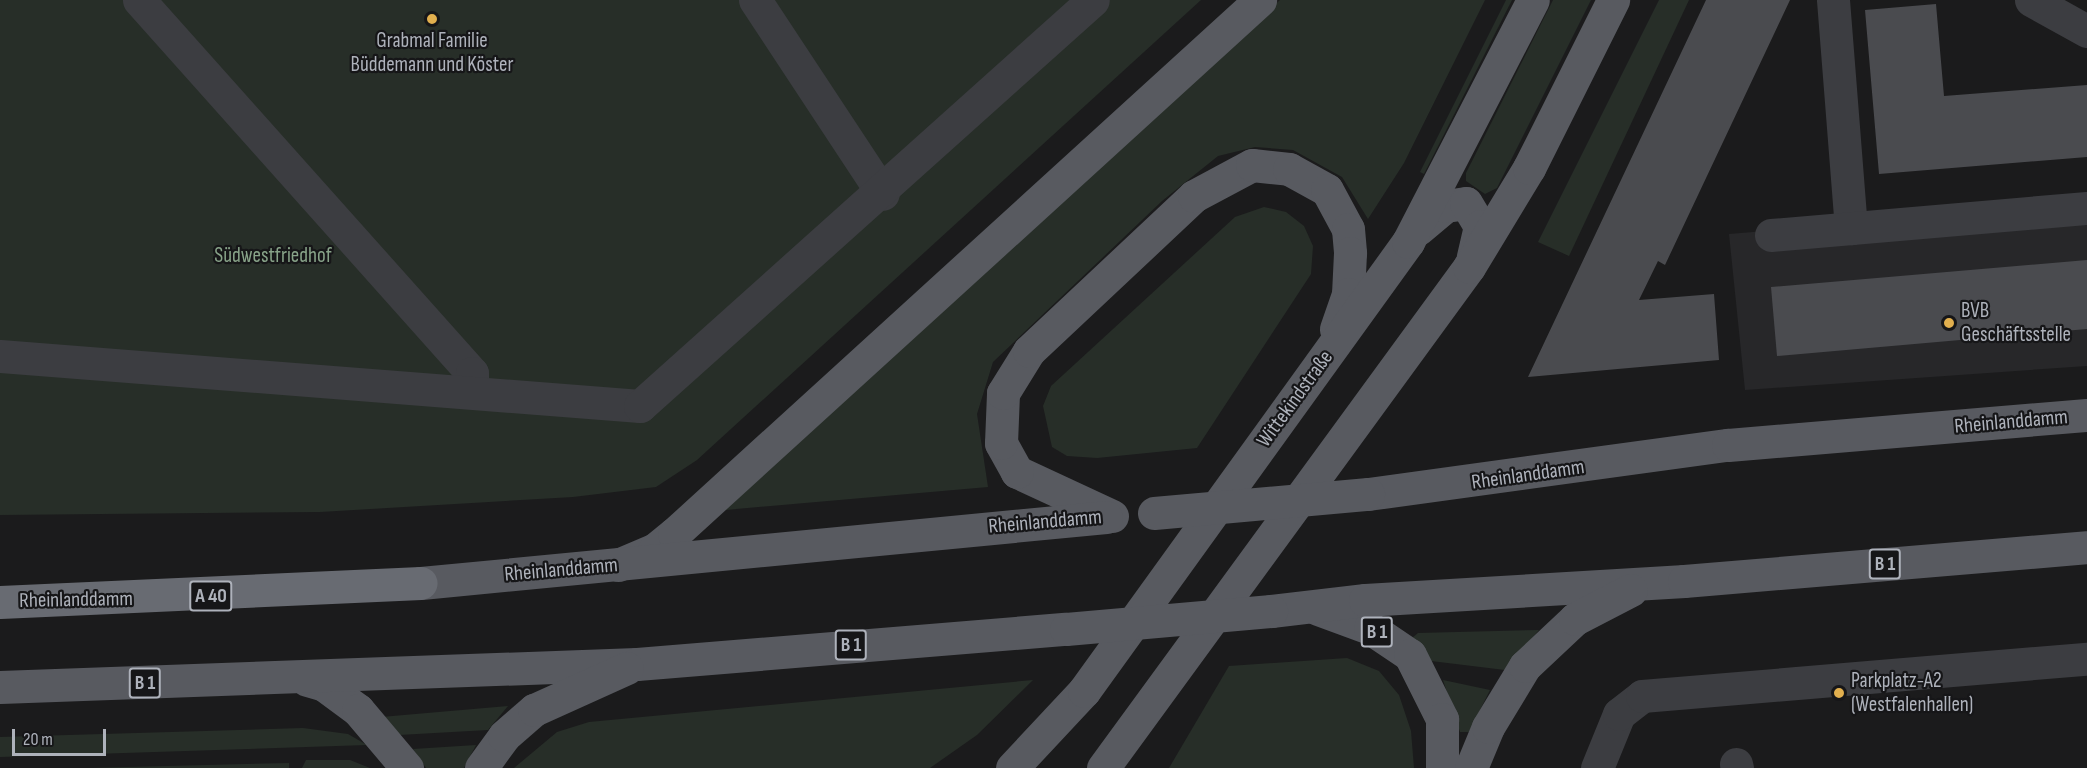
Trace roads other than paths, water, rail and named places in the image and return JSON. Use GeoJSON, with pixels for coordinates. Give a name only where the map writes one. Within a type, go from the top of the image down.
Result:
{"type":"FeatureCollection","features":[{"type":"Feature","properties":{"kind":"highway","name":"Rheinlanddamm"},"geometry":{"type":"LineString","coordinates":[[0,602],[421,583]]}},
{"type":"Feature","properties":{"kind":"main road"},"geometry":{"type":"LineString","coordinates":[[618,565],[654,550],[674,534],[1260,0]]}},
{"type":"Feature","properties":{"kind":"main road","name":"Wittekindstraße"},"geometry":{"type":"LineString","coordinates":[[1012,768],[1084,691],[1408,242],[1533,0]]}},
{"type":"Feature","properties":{"kind":"main road"},"geometry":{"type":"LineString","coordinates":[[1103,768],[1160,694],[1469,267],[1529,168],[1612,0]]}},
{"type":"Feature","properties":{"kind":"main road"},"geometry":{"type":"LineString","coordinates":[[1112,516],[1017,472],[1001,443],[1003,393],[1029,351],[1194,196],[1252,165],[1289,169],[1327,190],[1345,222],[1350,253],[1348,294],[1327,356]]}},
{"type":"Feature","properties":{"kind":"main road"},"geometry":{"type":"LineString","coordinates":[[1408,242],[1445,206],[1466,203],[1480,226],[1469,267]]}},
{"type":"Feature","properties":{"kind":"main road"},"geometry":{"type":"LineString","coordinates":[[2072,417],[2087,398]]}},
{"type":"Feature","properties":{"kind":"main road","name":"Rheinlanddamm"},"geometry":{"type":"LineString","coordinates":[[421,583],[1112,516],[1368,494],[1728,445],[2072,417]]}},
{"type":"Feature","properties":{"kind":"main road","name":"B 1"},"geometry":{"type":"LineString","coordinates":[[0,687],[290,679],[637,664],[1317,608],[1365,600],[1665,582],[2087,547]]}},
{"type":"Feature","properties":{"kind":"main road","name":"B 1"},"geometry":{"type":"LineString","coordinates":[[1472,768],[1508,690],[1545,644],[1604,600],[1665,582]]}},
{"type":"Feature","properties":{"kind":"main road","name":"B 1"},"geometry":{"type":"LineString","coordinates":[[1317,608],[1371,628],[1410,655],[1442,719],[1442,768]]}},
{"type":"Feature","properties":{"kind":"main road","name":"B 1"},"geometry":{"type":"LineString","coordinates":[[481,768],[504,736],[534,710],[637,664]]}},
{"type":"Feature","properties":{"kind":"main road"},"geometry":{"type":"LineString","coordinates":[[290,679],[324,685],[343,697],[407,768]]}},
{"type":"Feature","properties":{"kind":"lane"},"geometry":{"type":"LineString","coordinates":[[139,0],[472,374],[472,391]]}},
{"type":"Feature","properties":{"kind":"lane"},"geometry":{"type":"LineString","coordinates":[[755,0],[883,194]]}},
{"type":"Feature","properties":{"kind":"lane"},"geometry":{"type":"LineString","coordinates":[[0,356],[472,391],[640,406],[883,194],[1093,0]]}},
{"type":"Feature","properties":{"kind":"lane"},"geometry":{"type":"LineString","coordinates":[[1833,0],[1851,228]]}},
{"type":"Feature","properties":{"kind":"lane"},"geometry":{"type":"LineString","coordinates":[[2031,0],[2087,31]]}},
{"type":"Feature","properties":{"kind":"lane"},"geometry":{"type":"LineString","coordinates":[[1771,235],[2087,208]]}},
{"type":"Feature","properties":{"kind":"lane"},"geometry":{"type":"LineString","coordinates":[[1597,768],[1619,714],[1642,696],[2087,659]]}},
{"type":"Feature","properties":{"kind":"place","name":"Grabmal Familie Büddemann und Köster"},"geometry":{"type":"Point","coordinates":[432,19]}},
{"type":"Feature","properties":{"kind":"place","name":"BVB Geschäftsstelle"},"geometry":{"type":"Point","coordinates":[1949,323]}},
{"type":"Feature","properties":{"kind":"place","name":"Parkplatz-A2 (Westfalenhallen)"},"geometry":{"type":"Point","coordinates":[1839,693]}},
{"type":"Feature","properties":{"kind":"park label","name":"Südwestfriedhof"},"geometry":{"type":"Point","coordinates":[273,256]}}]}
